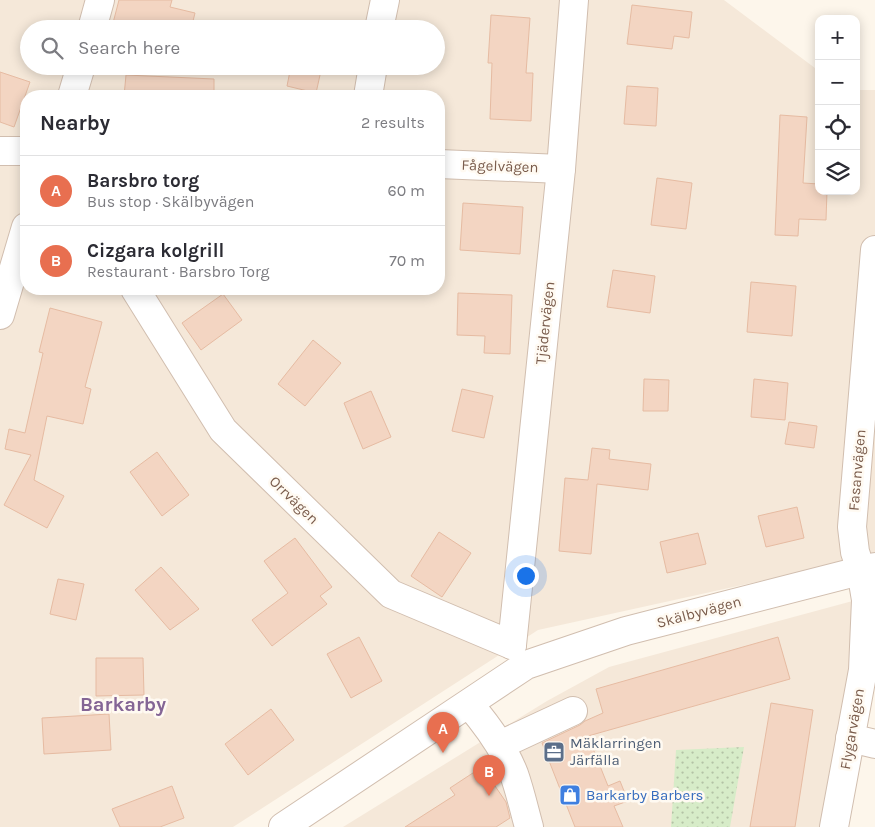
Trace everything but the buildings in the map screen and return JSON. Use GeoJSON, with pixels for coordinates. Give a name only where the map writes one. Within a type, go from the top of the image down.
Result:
{"type":"FeatureCollection","features":[{"type":"Feature","properties":{"kind":"street"},"geometry":{"type":"LineString","coordinates":[[94,20],[100,0]]}},
{"type":"Feature","properties":{"kind":"street"},"geometry":{"type":"LineString","coordinates":[[382,20],[385,0]]}},
{"type":"Feature","properties":{"kind":"street","name":"Tjädervägen"},"geometry":{"type":"LineString","coordinates":[[519,655],[574,0]]}},
{"type":"Feature","properties":{"kind":"street"},"geometry":{"type":"LineString","coordinates":[[74,90],[78,75]]}},
{"type":"Feature","properties":{"kind":"street"},"geometry":{"type":"LineString","coordinates":[[369,90],[372,75]]}},
{"type":"Feature","properties":{"kind":"street"},"geometry":{"type":"LineString","coordinates":[[0,151],[20,151]]}},
{"type":"Feature","properties":{"kind":"street","name":"Fågelvägen"},"geometry":{"type":"LineString","coordinates":[[445,164],[561,169]]}},
{"type":"Feature","properties":{"kind":"street"},"geometry":{"type":"LineString","coordinates":[[0,315],[20,247]]}},
{"type":"Feature","properties":{"kind":"street","name":"Fasanvägen"},"geometry":{"type":"LineString","coordinates":[[868,568],[854,552],[852,527],[875,250]]}},
{"type":"Feature","properties":{"kind":"street","name":"Orrvägen"},"geometry":{"type":"LineString","coordinates":[[139,295],[223,430],[391,594],[519,655]]}},
{"type":"Feature","properties":{"kind":"street","name":"Skälbyvägen"},"geometry":{"type":"LineString","coordinates":[[282,827],[469,704],[519,655],[626,631],[868,568]]}},
{"type":"Feature","properties":{"kind":"street","name":"Flygarvägen"},"geometry":{"type":"LineString","coordinates":[[834,827],[863,741],[863,670],[868,568]]}},
{"type":"Feature","properties":{"kind":"street"},"geometry":{"type":"LineString","coordinates":[[469,704],[484,721],[500,745],[514,773],[529,827]]}},
{"type":"Feature","properties":{"kind":"street"},"geometry":{"type":"LineString","coordinates":[[500,745],[573,711]]}},
{"type":"Feature","properties":{"kind":"shaded area"},"geometry":{"type":"Polygon","coordinates":[[[0,0],[724,0],[815,68],[815,195],[860,195],[860,90],[875,90],[875,556],[538,630],[233,827],[0,827],[0,0]]]}},
{"type":"Feature","properties":{"kind":"shaded area"},"geometry":{"type":"Polygon","coordinates":[[[860,599],[823,827],[343,827],[547,701],[609,667],[860,599]]]}},
{"type":"Feature","properties":{"kind":"green space"},"geometry":{"type":"Polygon","coordinates":[[[744,747],[730,827],[671,827],[676,750],[744,747]]]}},
{"type":"Feature","properties":{"kind":"place","name":"Mäklarringen Järfälla"},"geometry":{"type":"Point","coordinates":[554,752]}},
{"type":"Feature","properties":{"kind":"place","name":"Barsbro torg"},"geometry":{"type":"Point","coordinates":[443,753]}},
{"type":"Feature","properties":{"kind":"place","name":"Barkarby Barbers"},"geometry":{"type":"Point","coordinates":[570,795]}},
{"type":"Feature","properties":{"kind":"place","name":"Cizgara kolgrill"},"geometry":{"type":"Point","coordinates":[489,796]}},
{"type":"Feature","properties":{"kind":"district","name":"Barkarby"},"geometry":{"type":"Point","coordinates":[123,704]}}]}
